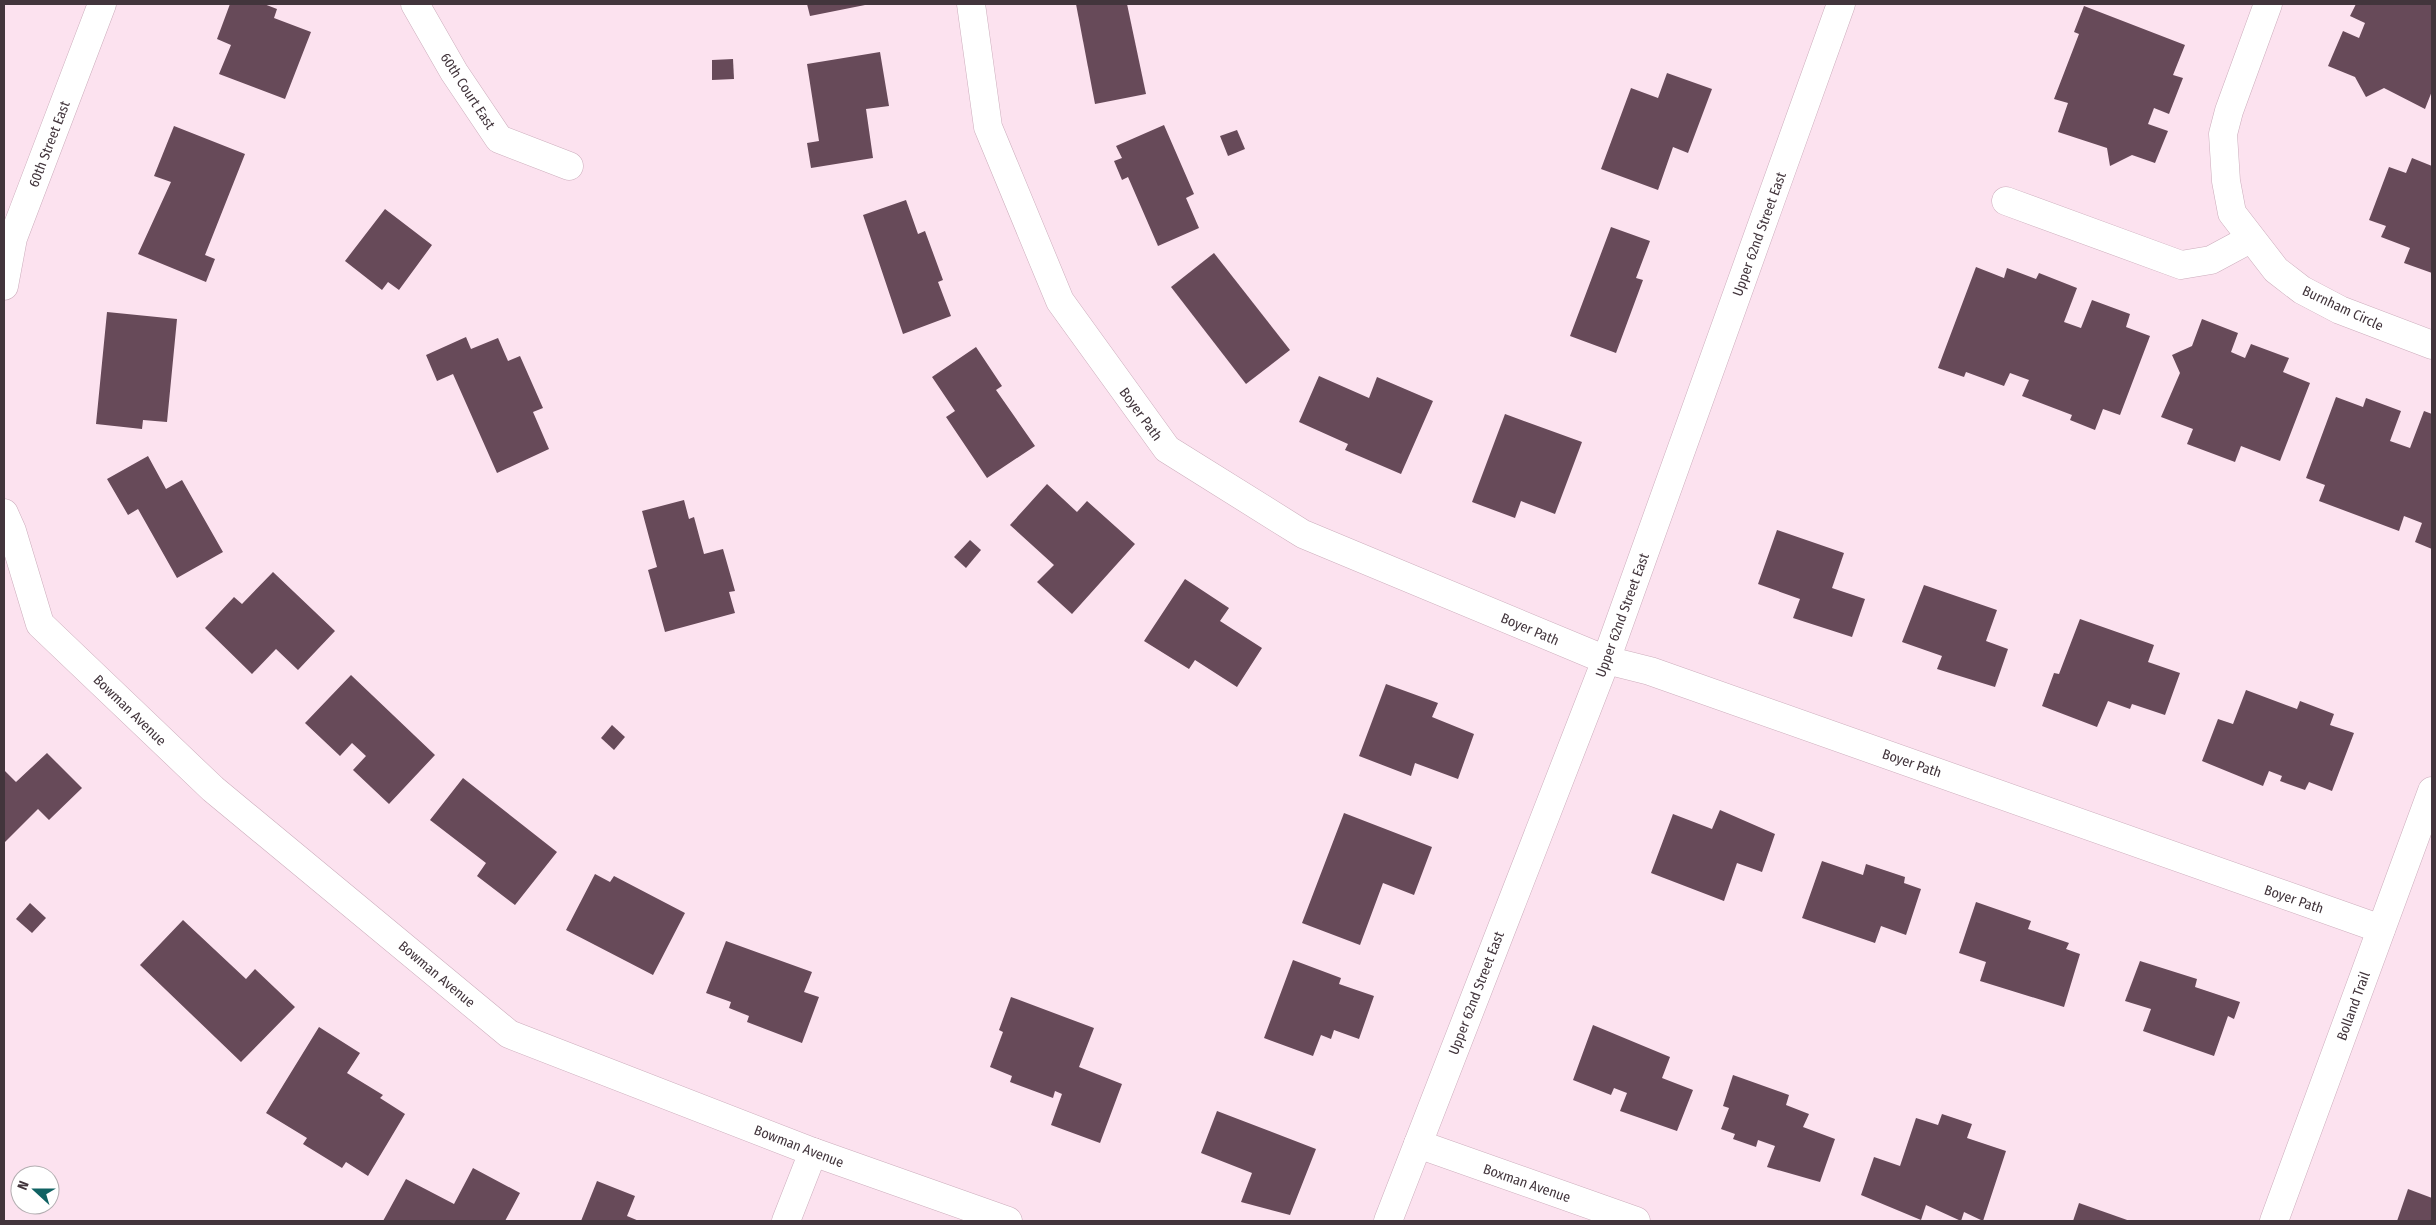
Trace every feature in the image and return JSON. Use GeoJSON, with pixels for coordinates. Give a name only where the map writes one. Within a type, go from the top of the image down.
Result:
{"type":"FeatureCollection","features":[{"type":"Feature","properties":{"kind":"street","name":"60th Street East"},"geometry":{"type":"LineString","coordinates":[[4,286],[13,238],[102,4]]}},
{"type":"Feature","properties":{"kind":"street","name":"60th Court East"},"geometry":{"type":"LineString","coordinates":[[415,4],[454,72],[499,139],[569,166]]}},
{"type":"Feature","properties":{"kind":"street","name":"Boyer Path"},"geometry":{"type":"LineString","coordinates":[[970,4],[988,127],[1060,301],[1167,449],[1303,534],[1606,660],[1650,671],[2381,929]]}},
{"type":"Feature","properties":{"kind":"street","name":"Upper 62nd Street East"},"geometry":{"type":"LineString","coordinates":[[1388,1221],[1606,660],[1841,4]]}},
{"type":"Feature","properties":{"kind":"street","name":"Burnham Circle"},"geometry":{"type":"LineString","coordinates":[[2268,4],[2228,111],[2222,134],[2226,181],[2232,213],[2250,239],[2276,270],[2302,290],[2340,310],[2432,345]]}},
{"type":"Feature","properties":{"kind":"street"},"geometry":{"type":"LineString","coordinates":[[2006,202],[2171,264],[2182,265],[2211,260],[2250,239]]}},
{"type":"Feature","properties":{"kind":"street","name":"Bowman Avenue"},"geometry":{"type":"LineString","coordinates":[[8,522],[40,624],[213,789],[509,1034],[813,1152],[1008,1221]]}},
{"type":"Feature","properties":{"kind":"street","name":"Bolland Trail"},"geometry":{"type":"LineString","coordinates":[[2274,1221],[2432,791]]}},
{"type":"Feature","properties":{"kind":"street","name":"Boxman Avenue"},"geometry":{"type":"LineString","coordinates":[[1418,1144],[1636,1221]]}},
{"type":"Feature","properties":{"kind":"street"},"geometry":{"type":"LineString","coordinates":[[786,1221],[813,1152]]}},
{"type":"Feature","properties":{"kind":"building"},"geometry":{"type":"Polygon","coordinates":[[[230,4],[264,4],[277,9],[274,18],[311,32],[285,99],[219,74],[231,45],[217,39],[230,4]]]}},
{"type":"Feature","properties":{"kind":"building"},"geometry":{"type":"Polygon","coordinates":[[[807,4],[865,4],[865,5],[810,16],[807,4]]]}},
{"type":"Feature","properties":{"kind":"building"},"geometry":{"type":"Polygon","coordinates":[[[1076,4],[1127,4],[1146,94],[1095,104],[1076,4]]]}},
{"type":"Feature","properties":{"kind":"building"},"geometry":{"type":"Polygon","coordinates":[[[2356,4],[2432,4],[2432,91],[2425,109],[2384,88],[2366,97],[2355,77],[2328,66],[2343,31],[2359,38],[2365,23],[2350,16],[2356,4]]]}},
{"type":"Feature","properties":{"kind":"building"},"geometry":{"type":"Polygon","coordinates":[[[2084,6],[2185,45],[2173,75],[2183,78],[2169,114],[2154,108],[2148,124],[2168,131],[2155,163],[2132,155],[2110,166],[2107,148],[2058,132],[2068,103],[2054,99],[2079,34],[2074,32],[2084,6]]]}},
{"type":"Feature","properties":{"kind":"building"},"geometry":{"type":"Polygon","coordinates":[[[880,52],[889,106],[866,109],[873,158],[811,168],[807,143],[819,141],[807,64],[880,52]]]}},
{"type":"Feature","properties":{"kind":"building"},"geometry":{"type":"Polygon","coordinates":[[[733,59],[734,79],[712,80],[712,60],[733,59]]]}},
{"type":"Feature","properties":{"kind":"building"},"geometry":{"type":"Polygon","coordinates":[[[1667,73],[1712,89],[1688,153],[1673,147],[1658,190],[1601,169],[1631,88],[1658,98],[1667,73]]]}},
{"type":"Feature","properties":{"kind":"building"},"geometry":{"type":"Polygon","coordinates":[[[1164,125],[1194,194],[1186,198],[1199,228],[1158,246],[1128,177],[1122,180],[1114,161],[1122,158],[1116,146],[1164,125]]]}},
{"type":"Feature","properties":{"kind":"building"},"geometry":{"type":"Polygon","coordinates":[[[174,126],[245,154],[205,255],[215,259],[206,282],[138,254],[171,182],[154,176],[174,126]]]}},
{"type":"Feature","properties":{"kind":"building"},"geometry":{"type":"Polygon","coordinates":[[[1237,130],[1245,149],[1228,156],[1220,136],[1237,130]]]}},
{"type":"Feature","properties":{"kind":"building"},"geometry":{"type":"Polygon","coordinates":[[[2412,158],[2432,166],[2432,273],[2404,263],[2410,248],[2381,237],[2386,226],[2369,220],[2389,167],[2406,173],[2412,158]]]}},
{"type":"Feature","properties":{"kind":"building"},"geometry":{"type":"Polygon","coordinates":[[[906,200],[918,234],[925,231],[943,280],[938,282],[951,316],[903,334],[863,215],[906,200]]]}},
{"type":"Feature","properties":{"kind":"building"},"geometry":{"type":"Polygon","coordinates":[[[385,209],[432,245],[399,290],[388,282],[382,290],[345,261],[385,209]]]}},
{"type":"Feature","properties":{"kind":"building"},"geometry":{"type":"Polygon","coordinates":[[[1611,227],[1650,241],[1636,278],[1643,280],[1616,353],[1570,336],[1611,227]]]}},
{"type":"Feature","properties":{"kind":"building"},"geometry":{"type":"Polygon","coordinates":[[[1214,253],[1290,350],[1246,384],[1171,287],[1214,253]]]}},
{"type":"Feature","properties":{"kind":"building"},"geometry":{"type":"Polygon","coordinates":[[[1976,267],[2004,278],[2007,268],[2036,279],[2039,273],[2077,288],[2064,322],[2081,328],[2092,300],[2130,314],[2126,327],[2150,336],[2120,415],[2103,409],[2095,430],[2070,420],[2072,415],[2022,396],[2029,380],[2010,373],[2004,386],[1966,372],[1964,377],[1938,368],[1976,267]]]}},
{"type":"Feature","properties":{"kind":"building"},"geometry":{"type":"Polygon","coordinates":[[[107,312],[177,319],[167,422],[143,420],[142,429],[96,424],[107,312]]]}},
{"type":"Feature","properties":{"kind":"building"},"geometry":{"type":"Polygon","coordinates":[[[2202,319],[2238,333],[2231,352],[2245,358],[2251,344],[2289,358],[2283,372],[2310,383],[2280,461],[2241,446],[2235,462],[2187,444],[2193,429],[2161,417],[2180,373],[2172,355],[2192,346],[2202,319]]]}},
{"type":"Feature","properties":{"kind":"building"},"geometry":{"type":"Polygon","coordinates":[[[466,337],[471,349],[498,338],[508,361],[520,356],[543,408],[533,412],[549,449],[497,473],[453,374],[437,381],[426,355],[466,337]]]}},
{"type":"Feature","properties":{"kind":"building"},"geometry":{"type":"Polygon","coordinates":[[[976,347],[1002,386],[996,390],[1035,446],[987,478],[946,417],[955,411],[932,377],[976,347]]]}},
{"type":"Feature","properties":{"kind":"building"},"geometry":{"type":"Polygon","coordinates":[[[1319,376],[1369,398],[1377,377],[1433,401],[1401,474],[1345,450],[1348,444],[1299,422],[1319,376]]]}},
{"type":"Feature","properties":{"kind":"building"},"geometry":{"type":"Polygon","coordinates":[[[2336,397],[2363,407],[2366,398],[2401,411],[2390,441],[2410,448],[2424,411],[2432,414],[2432,549],[2415,542],[2422,523],[2404,516],[2399,531],[2319,501],[2325,485],[2306,478],[2336,397]]]}},
{"type":"Feature","properties":{"kind":"building"},"geometry":{"type":"Polygon","coordinates":[[[1505,414],[1582,442],[1555,514],[1521,501],[1515,518],[1472,502],[1505,414]]]}},
{"type":"Feature","properties":{"kind":"building"},"geometry":{"type":"Polygon","coordinates":[[[148,456],[166,489],[182,480],[223,552],[177,578],[138,509],[128,515],[107,479],[148,456]]]}},
{"type":"Feature","properties":{"kind":"building"},"geometry":{"type":"Polygon","coordinates":[[[1047,484],[1077,512],[1087,501],[1135,544],[1072,614],[1037,582],[1054,565],[1010,525],[1047,484]]]}},
{"type":"Feature","properties":{"kind":"building"},"geometry":{"type":"Polygon","coordinates":[[[684,500],[689,519],[694,517],[704,554],[723,549],[735,591],[729,592],[735,613],[665,632],[648,570],[657,567],[642,511],[684,500]]]}},
{"type":"Feature","properties":{"kind":"building"},"geometry":{"type":"Polygon","coordinates":[[[1777,530],[1844,553],[1832,588],[1865,599],[1852,637],[1793,618],[1800,599],[1758,584],[1777,530]]]}},
{"type":"Feature","properties":{"kind":"building"},"geometry":{"type":"Polygon","coordinates":[[[970,540],[981,550],[966,568],[954,557],[970,540]]]}},
{"type":"Feature","properties":{"kind":"building"},"geometry":{"type":"Polygon","coordinates":[[[273,572],[335,631],[298,670],[276,649],[252,674],[205,628],[234,597],[242,604],[273,572]]]}},
{"type":"Feature","properties":{"kind":"building"},"geometry":{"type":"Polygon","coordinates":[[[1185,579],[1229,608],[1220,621],[1262,648],[1237,687],[1195,660],[1189,669],[1144,641],[1185,579]]]}},
{"type":"Feature","properties":{"kind":"building"},"geometry":{"type":"Polygon","coordinates":[[[1924,585],[1997,610],[1986,641],[2008,649],[1995,687],[1937,669],[1942,656],[1902,642],[1924,585]]]}},
{"type":"Feature","properties":{"kind":"building"},"geometry":{"type":"Polygon","coordinates":[[[2080,619],[2154,645],[2148,662],[2180,673],[2165,715],[2132,704],[2130,709],[2108,701],[2097,727],[2042,706],[2054,673],[2059,674],[2080,619]]]}},
{"type":"Feature","properties":{"kind":"building"},"geometry":{"type":"Polygon","coordinates":[[[351,675],[435,755],[389,804],[353,770],[366,756],[352,743],[340,756],[305,723],[351,675]]]}},
{"type":"Feature","properties":{"kind":"building"},"geometry":{"type":"Polygon","coordinates":[[[1386,684],[1438,703],[1432,717],[1474,734],[1458,779],[1415,763],[1411,776],[1359,756],[1386,684]]]}},
{"type":"Feature","properties":{"kind":"building"},"geometry":{"type":"Polygon","coordinates":[[[2246,690],[2297,709],[2300,701],[2334,714],[2330,725],[2354,733],[2332,791],[2309,782],[2305,790],[2280,781],[2282,776],[2269,771],[2263,786],[2202,761],[2218,719],[2233,724],[2246,690]]]}},
{"type":"Feature","properties":{"kind":"building"},"geometry":{"type":"Polygon","coordinates":[[[612,725],[625,737],[614,750],[601,738],[612,725]]]}},
{"type":"Feature","properties":{"kind":"building"},"geometry":{"type":"Polygon","coordinates":[[[47,753],[82,788],[49,820],[38,809],[4,843],[4,770],[16,782],[47,753]]]}},
{"type":"Feature","properties":{"kind":"building"},"geometry":{"type":"Polygon","coordinates":[[[463,778],[557,852],[515,905],[477,876],[486,863],[430,820],[463,778]]]}},
{"type":"Feature","properties":{"kind":"building"},"geometry":{"type":"Polygon","coordinates":[[[1720,810],[1775,834],[1762,872],[1737,863],[1724,901],[1651,873],[1673,814],[1712,829],[1720,810]]]}},
{"type":"Feature","properties":{"kind":"building"},"geometry":{"type":"Polygon","coordinates":[[[1344,813],[1432,847],[1414,895],[1383,883],[1360,945],[1302,923],[1344,813]]]}},
{"type":"Feature","properties":{"kind":"building"},"geometry":{"type":"Polygon","coordinates":[[[1822,861],[1863,875],[1866,864],[1905,877],[1904,883],[1921,889],[1906,935],[1881,926],[1875,943],[1802,918],[1822,861]]]}},
{"type":"Feature","properties":{"kind":"building"},"geometry":{"type":"Polygon","coordinates":[[[595,874],[610,882],[614,876],[685,913],[653,975],[566,930],[595,874]]]}},
{"type":"Feature","properties":{"kind":"building"},"geometry":{"type":"Polygon","coordinates":[[[1976,902],[2031,921],[2028,929],[2069,943],[2066,949],[2080,954],[2064,1007],[1980,981],[1986,962],[1959,953],[1976,902]]]}},
{"type":"Feature","properties":{"kind":"building"},"geometry":{"type":"Polygon","coordinates":[[[30,903],[46,918],[32,933],[16,919],[30,903]]]}},
{"type":"Feature","properties":{"kind":"building"},"geometry":{"type":"Polygon","coordinates":[[[183,920],[246,979],[255,969],[295,1007],[241,1062],[140,965],[183,920]]]}},
{"type":"Feature","properties":{"kind":"building"},"geometry":{"type":"Polygon","coordinates":[[[726,941],[812,972],[804,992],[819,997],[802,1043],[747,1022],[749,1016],[729,1008],[731,1002],[706,993],[726,941]]]}},
{"type":"Feature","properties":{"kind":"building"},"geometry":{"type":"Polygon","coordinates":[[[1293,960],[1341,978],[1339,984],[1374,996],[1359,1039],[1334,1030],[1331,1039],[1321,1035],[1313,1056],[1264,1038],[1293,960]]]}},
{"type":"Feature","properties":{"kind":"building"},"geometry":{"type":"Polygon","coordinates":[[[2140,961],[2197,979],[2195,987],[2240,1002],[2234,1019],[2228,1016],[2214,1056],[2143,1031],[2151,1009],[2125,1001],[2140,961]]]}},
{"type":"Feature","properties":{"kind":"building"},"geometry":{"type":"Polygon","coordinates":[[[1011,997],[1094,1028],[1079,1067],[1122,1084],[1100,1143],[1051,1125],[1062,1094],[1055,1091],[1053,1098],[1010,1082],[1012,1076],[990,1067],[1003,1032],[999,1030],[1011,997]]]}},
{"type":"Feature","properties":{"kind":"building"},"geometry":{"type":"Polygon","coordinates":[[[1593,1025],[1670,1057],[1662,1078],[1693,1090],[1677,1131],[1620,1111],[1627,1093],[1614,1088],[1611,1095],[1573,1080],[1593,1025]]]}},
{"type":"Feature","properties":{"kind":"building"},"geometry":{"type":"Polygon","coordinates":[[[319,1027],[360,1053],[347,1073],[383,1095],[380,1098],[405,1114],[368,1176],[346,1162],[342,1168],[303,1144],[307,1138],[266,1113],[319,1027]]]}},
{"type":"Feature","properties":{"kind":"building"},"geometry":{"type":"Polygon","coordinates":[[[1733,1075],[1789,1095],[1786,1105],[1809,1114],[1803,1127],[1835,1139],[1820,1182],[1767,1167],[1775,1146],[1758,1140],[1756,1147],[1733,1139],[1735,1134],[1721,1129],[1729,1108],[1723,1106],[1733,1075]]]}},
{"type":"Feature","properties":{"kind":"building"},"geometry":{"type":"Polygon","coordinates":[[[1217,1111],[1316,1149],[1290,1215],[1241,1202],[1252,1173],[1201,1153],[1217,1111]]]}},
{"type":"Feature","properties":{"kind":"building"},"geometry":{"type":"Polygon","coordinates":[[[1942,1114],[1972,1124],[1967,1138],[2006,1151],[1983,1221],[1964,1212],[1961,1221],[1926,1205],[1921,1220],[1861,1195],[1874,1157],[1900,1166],[1916,1118],[1938,1125],[1942,1114]]]}},
{"type":"Feature","properties":{"kind":"building"},"geometry":{"type":"Polygon","coordinates":[[[473,1168],[520,1193],[505,1221],[383,1221],[406,1179],[454,1204],[473,1168]]]}},
{"type":"Feature","properties":{"kind":"building"},"geometry":{"type":"Polygon","coordinates":[[[597,1181],[635,1196],[627,1216],[639,1221],[581,1221],[597,1181]]]}},
{"type":"Feature","properties":{"kind":"building"},"geometry":{"type":"Polygon","coordinates":[[[2408,1189],[2432,1198],[2432,1221],[2397,1221],[2408,1189]]]}},
{"type":"Feature","properties":{"kind":"building"},"geometry":{"type":"Polygon","coordinates":[[[2079,1203],[2130,1221],[2073,1221],[2079,1203]]]}}]}
